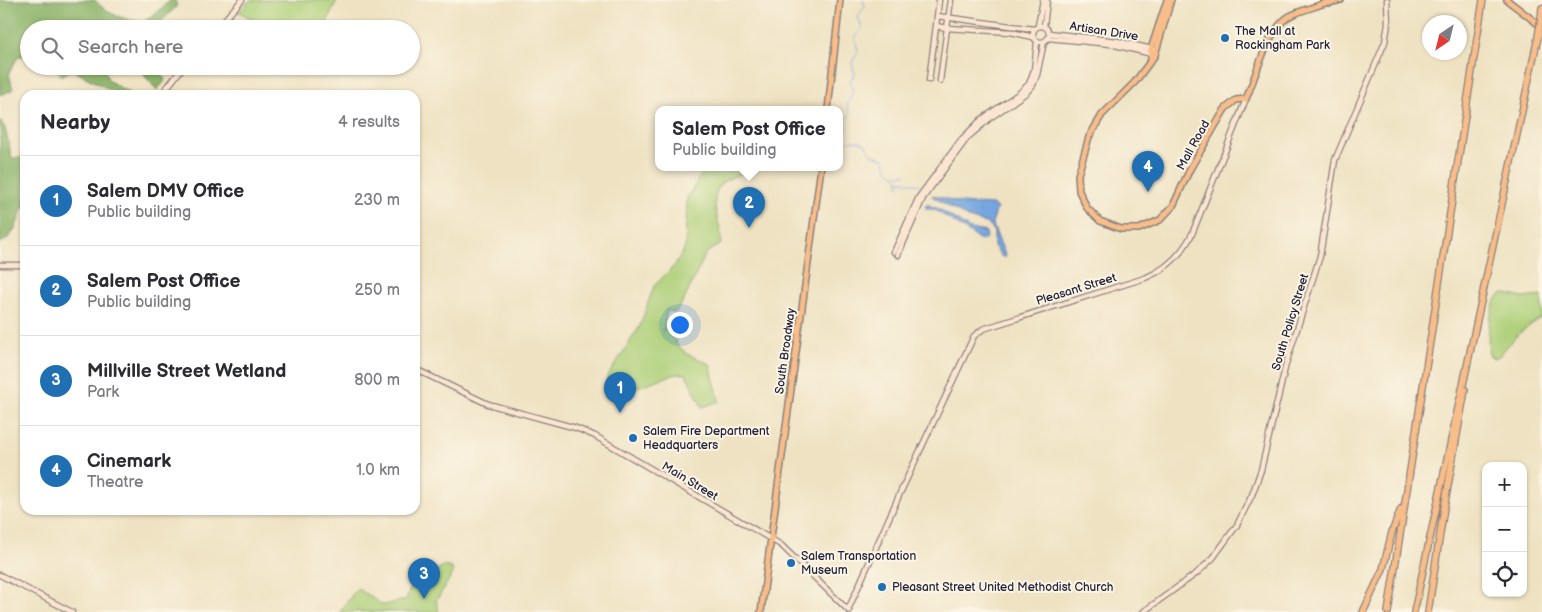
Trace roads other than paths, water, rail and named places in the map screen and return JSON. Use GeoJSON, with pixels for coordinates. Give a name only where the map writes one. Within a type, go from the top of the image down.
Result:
{"type":"FeatureCollection","features":[{"type":"Feature","properties":{"kind":"highway"},"geometry":{"type":"LineString","coordinates":[[1388,612],[1483,0]]}},
{"type":"Feature","properties":{"kind":"highway"},"geometry":{"type":"LineString","coordinates":[[1414,612],[1538,37],[1542,8]]}},
{"type":"Feature","properties":{"kind":"highway"},"geometry":{"type":"LineString","coordinates":[[1430,612],[1442,516],[1475,331]]}},
{"type":"Feature","properties":{"kind":"highway"},"geometry":{"type":"LineString","coordinates":[[1362,612],[1382,569],[1392,532],[1405,498]]}},
{"type":"Feature","properties":{"kind":"main road"},"geometry":{"type":"LineString","coordinates":[[224,20],[242,0]]}},
{"type":"Feature","properties":{"kind":"main road"},"geometry":{"type":"LineString","coordinates":[[828,106],[840,0]]}},
{"type":"Feature","properties":{"kind":"main road"},"geometry":{"type":"LineString","coordinates":[[929,80],[939,0]]}},
{"type":"Feature","properties":{"kind":"main road"},"geometry":{"type":"LineString","coordinates":[[940,81],[951,0]]}},
{"type":"Feature","properties":{"kind":"main road"},"geometry":{"type":"LineString","coordinates":[[1039,27],[1043,0]]}},
{"type":"Feature","properties":{"kind":"main road"},"geometry":{"type":"LineString","coordinates":[[1033,36],[1039,27],[1047,0]]}},
{"type":"Feature","properties":{"kind":"main road","name":"Mall Road"},"geometry":{"type":"LineString","coordinates":[[1153,53],[1167,0]]}},
{"type":"Feature","properties":{"kind":"main road","name":"Mall Road"},"geometry":{"type":"LineString","coordinates":[[1171,0],[1153,53],[1140,76],[1098,120],[1079,166],[1078,183],[1082,200],[1093,215],[1108,225],[1121,229],[1135,230],[1149,226],[1164,217],[1173,206],[1190,169],[1225,109],[1236,100],[1246,99]]}},
{"type":"Feature","properties":{"kind":"main road","name":"Pleasant Street"},"geometry":{"type":"LineString","coordinates":[[1326,3],[1332,0]]}},
{"type":"Feature","properties":{"kind":"main road","name":"Pleasant Street"},"geometry":{"type":"LineString","coordinates":[[849,611],[901,491],[974,336],[983,330],[1138,280],[1165,268],[1180,252],[1192,234],[1246,99],[1271,39],[1279,25],[1295,13],[1341,0]]}},
{"type":"Feature","properties":{"kind":"main road","name":"South Policy Street"},"geometry":{"type":"LineString","coordinates":[[1143,612],[1197,573],[1213,558],[1237,525],[1252,495],[1261,470],[1288,357],[1320,256],[1334,160],[1385,42],[1388,24],[1387,0]]}},
{"type":"Feature","properties":{"kind":"main road"},"geometry":{"type":"LineString","coordinates":[[1507,0],[1542,27]]}},
{"type":"Feature","properties":{"kind":"main road"},"geometry":{"type":"LineString","coordinates":[[937,16],[1004,26],[1039,27],[1049,33],[1033,85],[1026,93],[990,118],[968,138],[923,198],[896,254],[918,197],[961,140],[982,119],[1029,84],[1034,70],[1037,42],[1033,36]]}},
{"type":"Feature","properties":{"kind":"main road"},"geometry":{"type":"LineString","coordinates":[[936,26],[1033,36]]}},
{"type":"Feature","properties":{"kind":"main road","name":"Artisan Drive"},"geometry":{"type":"LineString","coordinates":[[1049,33],[1117,40],[1153,53]]}},
{"type":"Feature","properties":{"kind":"main road","name":"Artisan Drive"},"geometry":{"type":"LineString","coordinates":[[1037,42],[1046,40],[1111,44],[1153,53]]}},
{"type":"Feature","properties":{"kind":"main road"},"geometry":{"type":"LineString","coordinates":[[165,90],[177,75]]}},
{"type":"Feature","properties":{"kind":"main road","name":"South Broadway"},"geometry":{"type":"LineString","coordinates":[[760,612],[820,171]]}},
{"type":"Feature","properties":{"kind":"main road"},"geometry":{"type":"LineString","coordinates":[[0,265],[20,265]]}},
{"type":"Feature","properties":{"kind":"main road","name":"Main Street"},"geometry":{"type":"LineString","coordinates":[[420,371],[488,404],[588,433],[771,539],[796,557],[849,611]]}},
{"type":"Feature","properties":{"kind":"main road"},"geometry":{"type":"LineString","coordinates":[[0,575],[72,612]]}},
{"type":"Feature","properties":{"kind":"water"},"geometry":{"type":"Polygon","coordinates":[[[933,195],[960,203],[993,205],[997,208],[992,223],[1006,257],[1002,257],[994,246],[994,232],[991,227],[986,223],[968,218],[933,195]]]}},
{"type":"Feature","properties":{"kind":"water"},"geometry":{"type":"Polygon","coordinates":[[[926,204],[939,209],[970,229],[986,232],[987,237],[982,241],[934,209],[926,209],[926,204]]]}},
{"type":"Feature","properties":{"kind":"waterway"},"geometry":{"type":"LineString","coordinates":[[863,0],[865,6],[858,16],[862,28],[855,38],[858,51],[852,63],[855,74],[850,81],[853,94],[847,103],[850,114],[845,121],[847,128],[843,138],[845,141],[862,142],[873,155],[885,159],[887,170],[892,172],[899,180],[919,185]]}},
{"type":"Feature","properties":{"kind":"waterway"},"geometry":{"type":"LineString","coordinates":[[897,175],[906,174]]}},
{"type":"Feature","properties":{"kind":"waterway"},"geometry":{"type":"LineString","coordinates":[[899,180],[899,187]]}},
{"type":"Feature","properties":{"kind":"place","name":"The Mall at Rockingham Park"},"geometry":{"type":"Point","coordinates":[1225,38]}},
{"type":"Feature","properties":{"kind":"place","name":"Cinemark"},"geometry":{"type":"Point","coordinates":[1148,192]}},
{"type":"Feature","properties":{"kind":"place","name":"Salem Post Office"},"geometry":{"type":"Point","coordinates":[749,228]}},
{"type":"Feature","properties":{"kind":"place","name":"Salem DMV Office"},"geometry":{"type":"Point","coordinates":[620,413]}},
{"type":"Feature","properties":{"kind":"place","name":"Salem Fire Department Headquarters"},"geometry":{"type":"Point","coordinates":[633,438]}},
{"type":"Feature","properties":{"kind":"place","name":"Salem Transportation Museum"},"geometry":{"type":"Point","coordinates":[791,563]}},
{"type":"Feature","properties":{"kind":"place","name":"Pleasant Street United Methodist Church"},"geometry":{"type":"Point","coordinates":[882,587]}},
{"type":"Feature","properties":{"kind":"place","name":"Millville Street Wetland"},"geometry":{"type":"Point","coordinates":[424,599]}}]}
